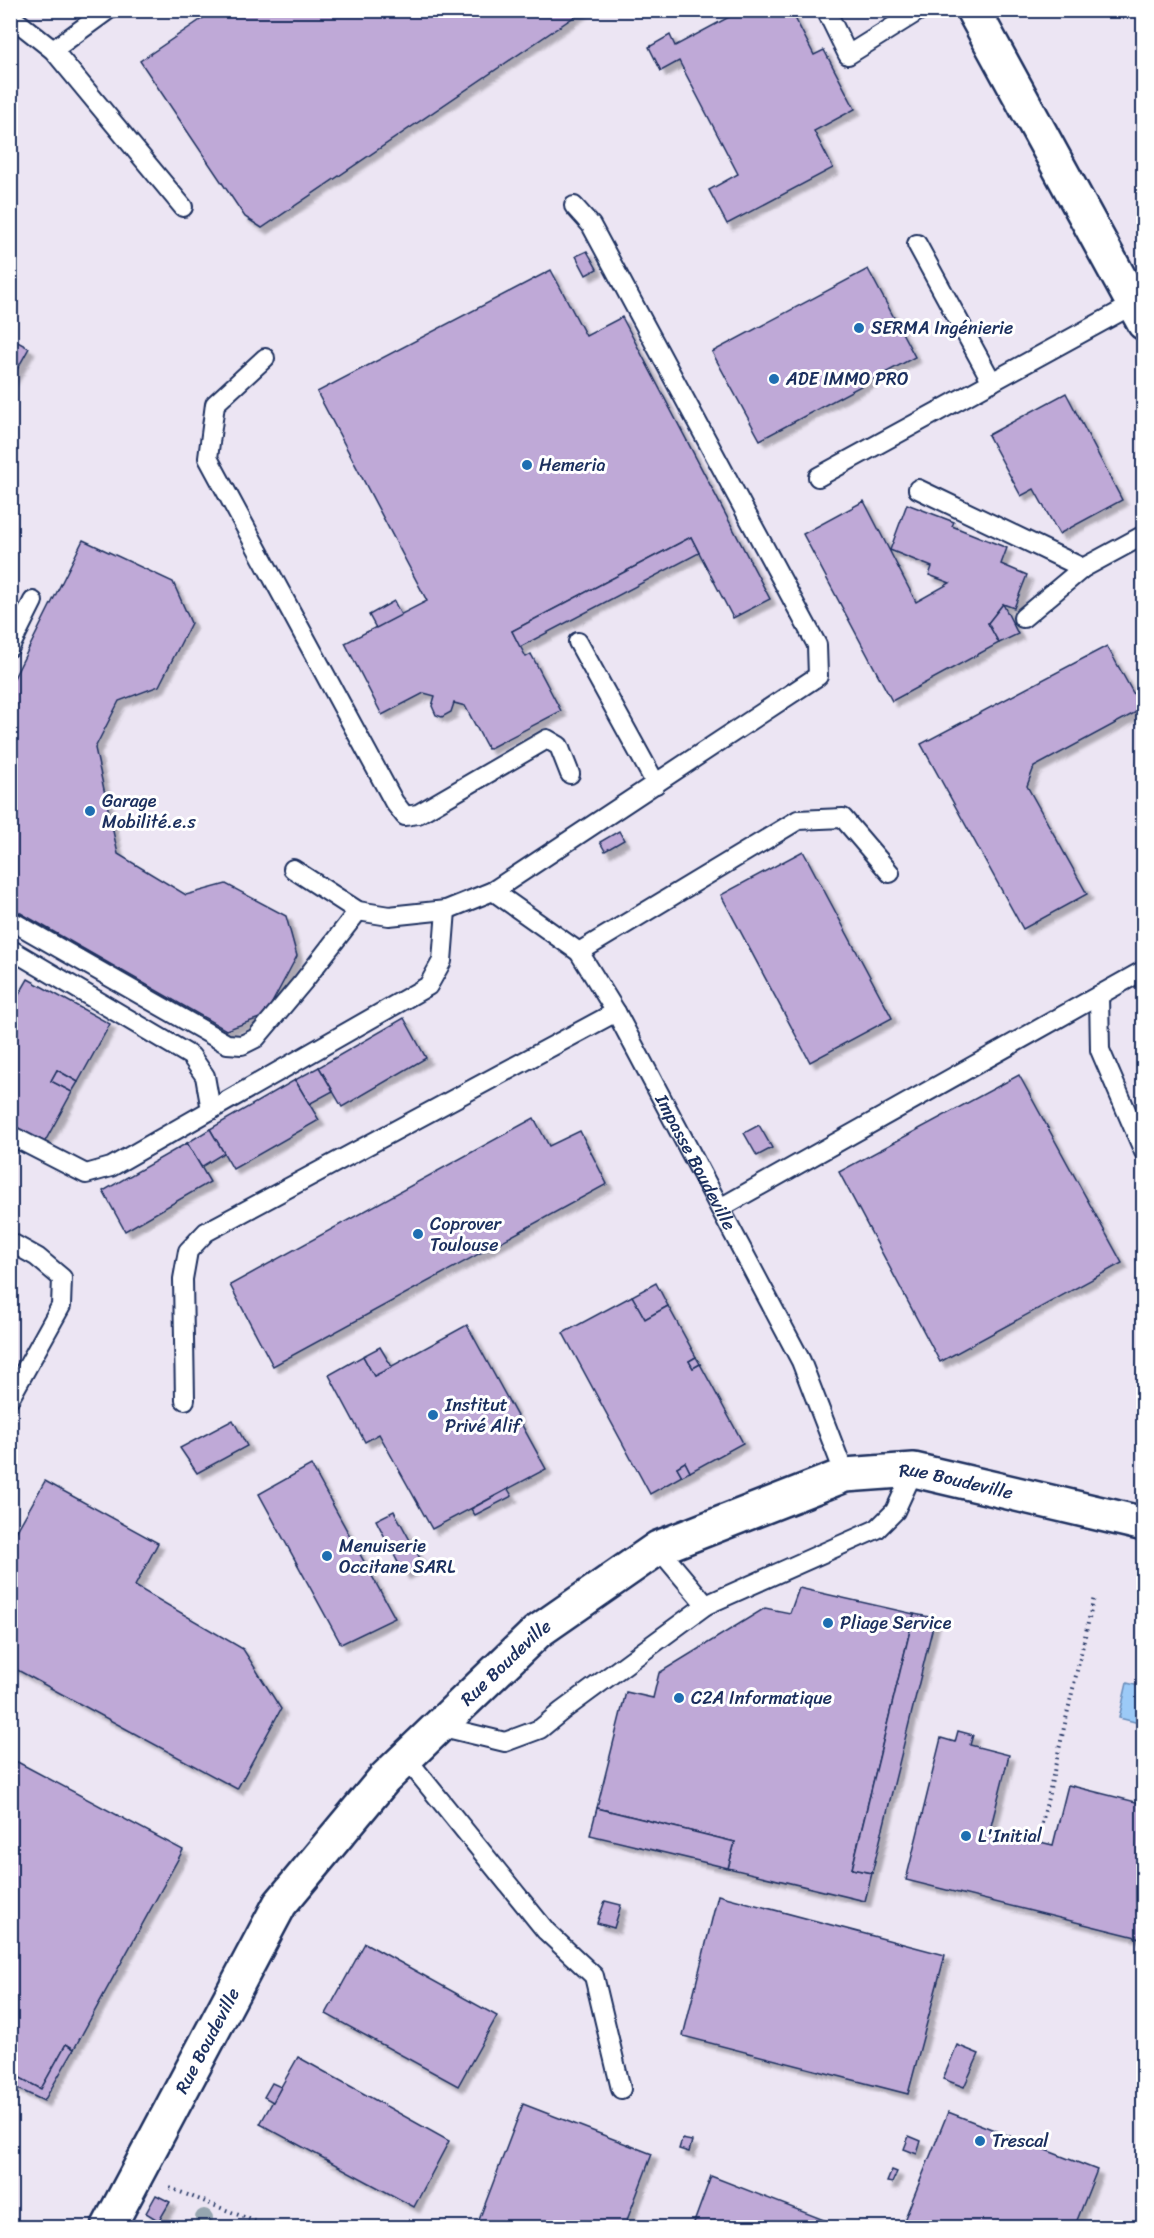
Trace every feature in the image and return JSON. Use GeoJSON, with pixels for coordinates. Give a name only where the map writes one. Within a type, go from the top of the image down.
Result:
{"type":"FeatureCollection","features":[{"type":"Feature","properties":{"kind":"street"},"geometry":{"type":"LineString","coordinates":[[973,10],[1138,314]]}},
{"type":"Feature","properties":{"kind":"street","name":"Rue Boudeville"},"geometry":{"type":"LineString","coordinates":[[108,2228],[280,1904],[384,1779],[537,1632],[658,1548],[845,1475],[914,1470],[1143,1524]]}},
{"type":"Feature","properties":{"kind":"lane"},"geometry":{"type":"LineString","coordinates":[[53,50],[108,10]]}},
{"type":"Feature","properties":{"kind":"lane"},"geometry":{"type":"LineString","coordinates":[[826,10],[848,55],[920,10]]}},
{"type":"Feature","properties":{"kind":"lane"},"geometry":{"type":"LineString","coordinates":[[10,16],[53,50],[183,207]]}},
{"type":"Feature","properties":{"kind":"lane"},"geometry":{"type":"LineString","coordinates":[[294,868],[358,911],[389,916],[446,910],[492,891],[818,676],[817,645],[591,225],[574,206]]}},
{"type":"Feature","properties":{"kind":"lane"},"geometry":{"type":"LineString","coordinates":[[916,244],[992,382]]}},
{"type":"Feature","properties":{"kind":"lane"},"geometry":{"type":"LineString","coordinates":[[818,477],[992,382],[1138,314]]}},
{"type":"Feature","properties":{"kind":"lane"},"geometry":{"type":"LineString","coordinates":[[266,358],[215,404],[208,458],[394,802],[405,816],[418,814],[547,739],[559,746],[570,774]]}},
{"type":"Feature","properties":{"kind":"lane"},"geometry":{"type":"LineString","coordinates":[[918,489],[1083,568]]}},
{"type":"Feature","properties":{"kind":"lane"},"geometry":{"type":"LineString","coordinates":[[1023,618],[1083,568],[1143,535]]}},
{"type":"Feature","properties":{"kind":"lane"},"geometry":{"type":"LineString","coordinates":[[10,647],[33,601]]}},
{"type":"Feature","properties":{"kind":"lane"},"geometry":{"type":"LineString","coordinates":[[578,642],[656,784]]}},
{"type":"Feature","properties":{"kind":"lane"},"geometry":{"type":"LineString","coordinates":[[579,952],[798,820],[843,818],[890,873]]}},
{"type":"Feature","properties":{"kind":"lane","name":"Impasse Boudeville"},"geometry":{"type":"LineString","coordinates":[[492,891],[579,952],[616,1012],[801,1361],[845,1475]]}},
{"type":"Feature","properties":{"kind":"lane"},"geometry":{"type":"LineString","coordinates":[[10,1135],[86,1174],[111,1167],[428,986],[442,961],[446,910]]}},
{"type":"Feature","properties":{"kind":"lane"},"geometry":{"type":"LineString","coordinates":[[10,920],[227,1044],[242,1045],[256,1038],[358,911]]}},
{"type":"Feature","properties":{"kind":"lane"},"geometry":{"type":"LineString","coordinates":[[13,955],[191,1056],[205,1077],[211,1110]]}},
{"type":"Feature","properties":{"kind":"lane"},"geometry":{"type":"LineString","coordinates":[[720,1209],[1143,970]]}},
{"type":"Feature","properties":{"kind":"lane"},"geometry":{"type":"LineString","coordinates":[[1099,995],[1100,1050],[1143,1152]]}},
{"type":"Feature","properties":{"kind":"lane"},"geometry":{"type":"LineString","coordinates":[[185,1400],[183,1279],[188,1251],[206,1232],[616,1012]]}},
{"type":"Feature","properties":{"kind":"lane"},"geometry":{"type":"LineString","coordinates":[[10,1242],[37,1257],[62,1278],[61,1306],[10,1398]]}},
{"type":"Feature","properties":{"kind":"lane"},"geometry":{"type":"LineString","coordinates":[[439,1726],[505,1742],[540,1729],[706,1605],[877,1529],[895,1511],[914,1470]]}},
{"type":"Feature","properties":{"kind":"lane"},"geometry":{"type":"LineString","coordinates":[[658,1548],[706,1605]]}},
{"type":"Feature","properties":{"kind":"lane"},"geometry":{"type":"LineString","coordinates":[[406,1758],[546,1931],[594,1976],[621,2089]]}},
{"type":"Feature","properties":{"kind":"path"},"geometry":{"type":"LineString","coordinates":[[1038,1841],[1094,1597]]}},
{"type":"Feature","properties":{"kind":"path"},"geometry":{"type":"LineString","coordinates":[[136,2175],[272,2228]]}},
{"type":"Feature","properties":{"kind":"shaded area"},"geometry":{"type":"Polygon","coordinates":[[[11,11],[1143,11],[1143,2227],[11,2228],[11,11]]]}},
{"type":"Feature","properties":{"kind":"water"},"geometry":{"type":"Polygon","coordinates":[[[1127,1683],[1143,1687],[1143,1724],[1119,1718],[1127,1683]]]}},
{"type":"Feature","properties":{"kind":"building"},"geometry":{"type":"Polygon","coordinates":[[[215,10],[584,10],[262,228],[245,217],[140,61],[215,10]]]}},
{"type":"Feature","properties":{"kind":"building"},"geometry":{"type":"Polygon","coordinates":[[[742,10],[791,10],[814,55],[824,50],[855,109],[814,131],[833,168],[727,224],[709,190],[738,174],[679,61],[661,71],[649,47],[670,35],[675,46],[742,10]]]}},
{"type":"Feature","properties":{"kind":"building"},"geometry":{"type":"Polygon","coordinates":[[[587,251],[597,269],[586,275],[576,256],[587,251]]]}},
{"type":"Feature","properties":{"kind":"building"},"geometry":{"type":"Polygon","coordinates":[[[868,269],[915,357],[760,440],[712,352],[868,269]]]}},
{"type":"Feature","properties":{"kind":"building","name":"Hemeria"},"geometry":{"type":"Polygon","coordinates":[[[551,270],[586,336],[622,317],[770,599],[733,618],[691,537],[512,631],[526,657],[531,654],[561,711],[488,749],[465,706],[454,703],[451,712],[442,717],[436,715],[432,706],[435,696],[424,693],[382,715],[345,643],[427,601],[317,392],[551,270]]]}},
{"type":"Feature","properties":{"kind":"building"},"geometry":{"type":"Polygon","coordinates":[[[10,338],[29,348],[10,382],[10,338]]]}},
{"type":"Feature","properties":{"kind":"building"},"geometry":{"type":"Polygon","coordinates":[[[1066,393],[1122,500],[1059,534],[1034,489],[1021,496],[988,435],[1066,393]]]}},
{"type":"Feature","properties":{"kind":"building"},"geometry":{"type":"Polygon","coordinates":[[[864,501],[916,602],[950,583],[929,575],[932,567],[890,550],[907,504],[954,522],[952,526],[1007,548],[1001,564],[1027,575],[1014,608],[1003,604],[988,623],[999,643],[892,701],[803,534],[864,501]]]}},
{"type":"Feature","properties":{"kind":"building"},"geometry":{"type":"Polygon","coordinates":[[[691,537],[699,553],[520,647],[512,631],[691,537]]]}},
{"type":"Feature","properties":{"kind":"building"},"geometry":{"type":"Polygon","coordinates":[[[83,540],[173,582],[191,623],[159,686],[119,701],[95,748],[118,854],[186,895],[226,884],[286,916],[297,956],[265,1016],[226,1030],[10,907],[10,686],[83,540]]]}},
{"type":"Feature","properties":{"kind":"building"},"geometry":{"type":"Polygon","coordinates":[[[394,601],[401,615],[376,628],[369,615],[394,601]]]}},
{"type":"Feature","properties":{"kind":"building"},"geometry":{"type":"Polygon","coordinates":[[[1003,604],[1018,634],[999,643],[988,623],[1003,604]]]}},
{"type":"Feature","properties":{"kind":"building"},"geometry":{"type":"Polygon","coordinates":[[[1107,646],[1142,709],[1034,767],[1027,786],[1087,894],[1023,929],[921,744],[1107,646]]]}},
{"type":"Feature","properties":{"kind":"building"},"geometry":{"type":"Polygon","coordinates":[[[619,831],[624,840],[605,851],[600,842],[619,831]]]}},
{"type":"Feature","properties":{"kind":"building"},"geometry":{"type":"Polygon","coordinates":[[[803,851],[892,1018],[810,1062],[721,895],[803,851]]]}},
{"type":"Feature","properties":{"kind":"building"},"geometry":{"type":"Polygon","coordinates":[[[28,979],[110,1024],[78,1082],[57,1070],[51,1081],[72,1092],[43,1145],[10,1127],[10,1010],[28,979]]]}},
{"type":"Feature","properties":{"kind":"building"},"geometry":{"type":"Polygon","coordinates":[[[404,1018],[426,1058],[342,1107],[319,1067],[404,1018]]]}},
{"type":"Feature","properties":{"kind":"building"},"geometry":{"type":"Polygon","coordinates":[[[319,1067],[333,1091],[309,1104],[295,1080],[319,1067]]]}},
{"type":"Feature","properties":{"kind":"building"},"geometry":{"type":"Polygon","coordinates":[[[57,1070],[78,1082],[72,1092],[51,1081],[57,1070]]]}},
{"type":"Feature","properties":{"kind":"building"},"geometry":{"type":"Polygon","coordinates":[[[1019,1075],[1122,1263],[940,1362],[839,1172],[1019,1075]]]}},
{"type":"Feature","properties":{"kind":"building"},"geometry":{"type":"Polygon","coordinates":[[[295,1080],[319,1120],[233,1169],[210,1129],[295,1080]]]}},
{"type":"Feature","properties":{"kind":"building","name":"Coprover Toulouse"},"geometry":{"type":"Polygon","coordinates":[[[534,1118],[549,1146],[580,1131],[607,1184],[273,1366],[230,1285],[534,1118]]]}},
{"type":"Feature","properties":{"kind":"building"},"geometry":{"type":"Polygon","coordinates":[[[759,1125],[772,1148],[757,1156],[744,1133],[759,1125]]]}},
{"type":"Feature","properties":{"kind":"building"},"geometry":{"type":"Polygon","coordinates":[[[210,1129],[224,1153],[201,1167],[187,1143],[210,1129]]]}},
{"type":"Feature","properties":{"kind":"building"},"geometry":{"type":"Polygon","coordinates":[[[187,1143],[210,1182],[125,1231],[103,1191],[187,1143]]]}},
{"type":"Feature","properties":{"kind":"building"},"geometry":{"type":"Polygon","coordinates":[[[656,1283],[668,1306],[645,1319],[632,1296],[656,1283]]]}},
{"type":"Feature","properties":{"kind":"building"},"geometry":{"type":"Polygon","coordinates":[[[632,1296],[645,1319],[668,1306],[696,1357],[689,1361],[693,1368],[700,1364],[743,1443],[690,1472],[685,1462],[677,1467],[682,1476],[650,1494],[563,1333],[632,1296]]]}},
{"type":"Feature","properties":{"kind":"building","name":"Institut Privé Alif"},"geometry":{"type":"Polygon","coordinates":[[[467,1325],[546,1469],[432,1529],[379,1434],[365,1442],[329,1375],[363,1356],[374,1376],[467,1325]]]}},
{"type":"Feature","properties":{"kind":"building"},"geometry":{"type":"Polygon","coordinates":[[[380,1347],[392,1367],[374,1376],[363,1356],[380,1347]]]}},
{"type":"Feature","properties":{"kind":"building"},"geometry":{"type":"Polygon","coordinates":[[[696,1357],[700,1364],[693,1368],[689,1361],[696,1357]]]}},
{"type":"Feature","properties":{"kind":"building"},"geometry":{"type":"Polygon","coordinates":[[[233,1420],[247,1446],[197,1473],[180,1448],[233,1420]]]}},
{"type":"Feature","properties":{"kind":"building"},"geometry":{"type":"Polygon","coordinates":[[[685,1462],[690,1472],[682,1476],[677,1467],[685,1462]]]}},
{"type":"Feature","properties":{"kind":"building","name":"Menuiserie Occitane SARL"},"geometry":{"type":"Polygon","coordinates":[[[311,1465],[395,1618],[341,1644],[259,1494],[311,1465]]]}},
{"type":"Feature","properties":{"kind":"building"},"geometry":{"type":"Polygon","coordinates":[[[45,1481],[158,1543],[135,1586],[243,1649],[281,1709],[237,1789],[10,1666],[10,1543],[45,1481]]]}},
{"type":"Feature","properties":{"kind":"building"},"geometry":{"type":"Polygon","coordinates":[[[508,1489],[512,1496],[475,1515],[471,1509],[508,1489]]]}},
{"type":"Feature","properties":{"kind":"building"},"geometry":{"type":"Polygon","coordinates":[[[394,1511],[423,1564],[404,1574],[376,1520],[394,1511]]]}},
{"type":"Feature","properties":{"kind":"building"},"geometry":{"type":"Polygon","coordinates":[[[799,1588],[914,1614],[852,1869],[872,1873],[865,1901],[728,1868],[735,1842],[597,1808],[626,1692],[653,1698],[659,1673],[765,1608],[790,1613],[799,1588]]]}},
{"type":"Feature","properties":{"kind":"building"},"geometry":{"type":"Polygon","coordinates":[[[914,1614],[935,1618],[872,1873],[852,1869],[914,1614]]]}},
{"type":"Feature","properties":{"kind":"building","name":"L'Initial"},"geometry":{"type":"Polygon","coordinates":[[[958,1731],[973,1735],[970,1745],[1009,1755],[990,1830],[1053,1845],[1068,1785],[1144,1804],[1144,1939],[906,1880],[941,1738],[955,1742],[958,1731]]]}},
{"type":"Feature","properties":{"kind":"building"},"geometry":{"type":"Polygon","coordinates":[[[10,1758],[183,1850],[74,2049],[66,2044],[41,2089],[10,2073],[10,1758]]]}},
{"type":"Feature","properties":{"kind":"building"},"geometry":{"type":"Polygon","coordinates":[[[597,1808],[735,1842],[728,1868],[590,1835],[597,1808]]]}},
{"type":"Feature","properties":{"kind":"building"},"geometry":{"type":"Polygon","coordinates":[[[718,1895],[945,1955],[908,2094],[683,2036],[718,1895]]]}},
{"type":"Feature","properties":{"kind":"building"},"geometry":{"type":"Polygon","coordinates":[[[605,1901],[621,1905],[614,1928],[597,1923],[605,1901]]]}},
{"type":"Feature","properties":{"kind":"building"},"geometry":{"type":"Polygon","coordinates":[[[365,1943],[497,2016],[458,2086],[326,2014],[365,1943]]]}},
{"type":"Feature","properties":{"kind":"building"},"geometry":{"type":"Polygon","coordinates":[[[66,2044],[74,2049],[44,2101],[10,2085],[11,2073],[41,2089],[66,2044]]]}},
{"type":"Feature","properties":{"kind":"building"},"geometry":{"type":"Polygon","coordinates":[[[957,2045],[979,2054],[964,2087],[943,2079],[957,2045]]]}},
{"type":"Feature","properties":{"kind":"building"},"geometry":{"type":"Polygon","coordinates":[[[298,2057],[449,2141],[414,2207],[260,2124],[298,2057]]]}},
{"type":"Feature","properties":{"kind":"building"},"geometry":{"type":"Polygon","coordinates":[[[272,2083],[281,2087],[273,2102],[264,2097],[272,2083]]]}},
{"type":"Feature","properties":{"kind":"building"},"geometry":{"type":"Polygon","coordinates":[[[523,2104],[652,2154],[624,2228],[476,2228],[523,2104]]]}},
{"type":"Feature","properties":{"kind":"building","name":"Trescal"},"geometry":{"type":"Polygon","coordinates":[[[948,2112],[1097,2170],[1074,2228],[901,2228],[948,2112]]]}},
{"type":"Feature","properties":{"kind":"building"},"geometry":{"type":"Polygon","coordinates":[[[909,2136],[921,2141],[917,2154],[904,2149],[909,2136]]]}},
{"type":"Feature","properties":{"kind":"building"},"geometry":{"type":"Polygon","coordinates":[[[682,2139],[692,2141],[689,2152],[679,2149],[682,2139]]]}},
{"type":"Feature","properties":{"kind":"building"},"geometry":{"type":"Polygon","coordinates":[[[892,2170],[897,2172],[892,2183],[887,2182],[892,2170]]]}},
{"type":"Feature","properties":{"kind":"building"},"geometry":{"type":"Polygon","coordinates":[[[711,2176],[842,2227],[842,2228],[692,2228],[711,2176]]]}},
{"type":"Feature","properties":{"kind":"building"},"geometry":{"type":"Polygon","coordinates":[[[156,2195],[170,2202],[159,2221],[146,2213],[156,2195]]]}},
{"type":"Feature","properties":{"kind":"place","name":"SERMA Ingénierie"},"geometry":{"type":"Point","coordinates":[859,328]}},
{"type":"Feature","properties":{"kind":"place","name":"ADE IMMO PRO"},"geometry":{"type":"Point","coordinates":[774,379]}},
{"type":"Feature","properties":{"kind":"place","name":"Hemeria"},"geometry":{"type":"Point","coordinates":[527,465]}},
{"type":"Feature","properties":{"kind":"place","name":"Garage Mobilité.e.s"},"geometry":{"type":"Point","coordinates":[90,811]}},
{"type":"Feature","properties":{"kind":"place","name":"Coprover Toulouse"},"geometry":{"type":"Point","coordinates":[418,1234]}},
{"type":"Feature","properties":{"kind":"place","name":"Institut Privé Alif"},"geometry":{"type":"Point","coordinates":[433,1415]}},
{"type":"Feature","properties":{"kind":"place","name":"Menuiserie Occitane SARL"},"geometry":{"type":"Point","coordinates":[327,1556]}},
{"type":"Feature","properties":{"kind":"place","name":"Pliage Service"},"geometry":{"type":"Point","coordinates":[828,1623]}},
{"type":"Feature","properties":{"kind":"place","name":"C2A Informatique"},"geometry":{"type":"Point","coordinates":[679,1698]}},
{"type":"Feature","properties":{"kind":"place","name":"L'Initial"},"geometry":{"type":"Point","coordinates":[966,1836]}},
{"type":"Feature","properties":{"kind":"place","name":"Trescal"},"geometry":{"type":"Point","coordinates":[980,2141]}}]}
